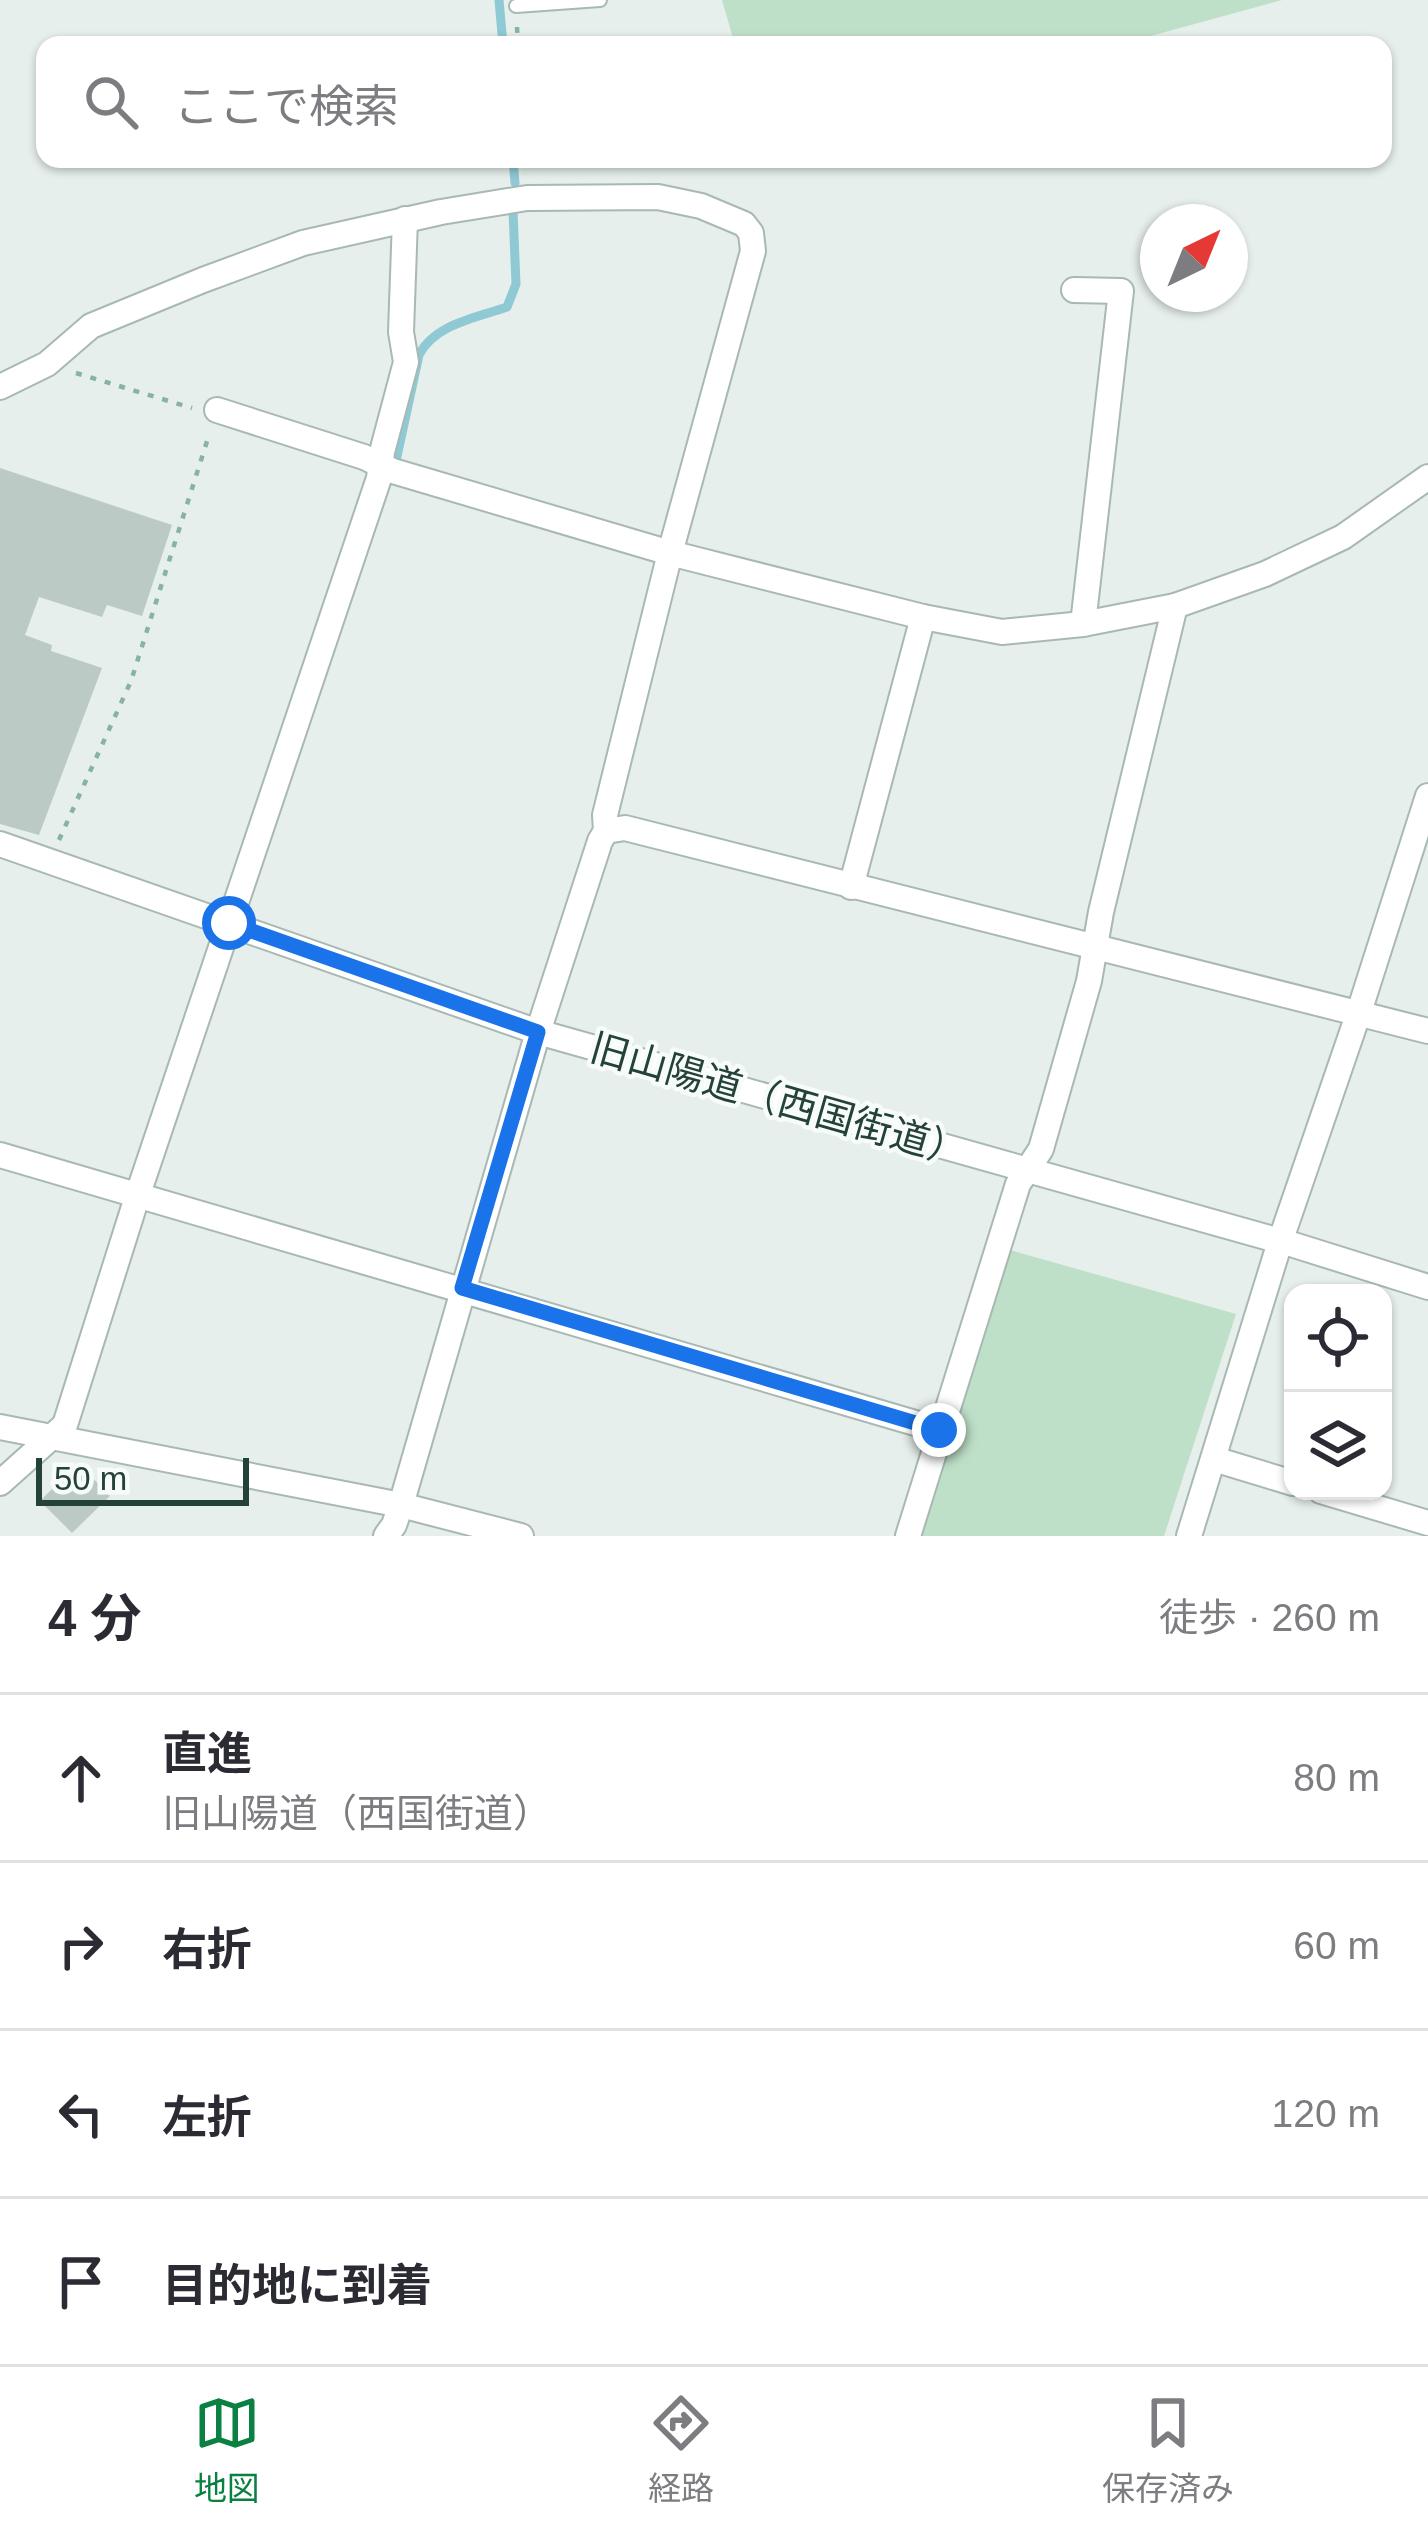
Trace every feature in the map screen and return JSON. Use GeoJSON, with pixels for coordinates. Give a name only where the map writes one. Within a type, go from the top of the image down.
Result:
{"type":"FeatureCollection","features":[{"type":"Feature","properties":{"kind":"street"},"geometry":{"type":"LineString","coordinates":[[0,386],[47,364],[91,326],[303,243],[405,219],[527,198],[658,197],[700,206],[744,224],[751,233],[753,251],[670,553],[605,815],[606,831],[538,1032],[401,1504],[386,1536]]}},
{"type":"Feature","properties":{"kind":"street"},"geometry":{"type":"LineString","coordinates":[[0,1483],[65,1425],[379,478],[406,362],[401,332],[405,219]]}},
{"type":"Feature","properties":{"kind":"street"},"geometry":{"type":"LineString","coordinates":[[1074,290],[1121,291],[1083,623]]}},
{"type":"Feature","properties":{"kind":"street"},"geometry":{"type":"LineString","coordinates":[[218,410],[364,457],[393,471],[670,553],[922,617],[1002,632],[1174,606],[1265,574],[1343,537],[1428,477]]}},
{"type":"Feature","properties":{"kind":"street"},"geometry":{"type":"LineString","coordinates":[[908,1536],[1018,1184],[1041,1149],[1089,981],[1174,606]]}},
{"type":"Feature","properties":{"kind":"street"},"geometry":{"type":"LineString","coordinates":[[851,887],[922,617]]}},
{"type":"Feature","properties":{"kind":"street"},"geometry":{"type":"LineString","coordinates":[[1189,1536],[1280,1242],[1428,796]]}},
{"type":"Feature","properties":{"kind":"street"},"geometry":{"type":"LineString","coordinates":[[606,831],[625,828],[1428,1031]]}},
{"type":"Feature","properties":{"kind":"street","name":"旧山陽道（西国街道）"},"geometry":{"type":"LineString","coordinates":[[0,844],[538,1032],[1428,1287]]}},
{"type":"Feature","properties":{"kind":"street"},"geometry":{"type":"LineString","coordinates":[[0,1155],[939,1430]]}},
{"type":"Feature","properties":{"kind":"street"},"geometry":{"type":"LineString","coordinates":[[0,1426],[401,1504],[521,1536]]}},
{"type":"Feature","properties":{"kind":"street"},"geometry":{"type":"LineString","coordinates":[[1214,1459],[1284,1480]]}},
{"type":"Feature","properties":{"kind":"street"},"geometry":{"type":"LineString","coordinates":[[1351,1500],[1428,1523]]}},
{"type":"Feature","properties":{"kind":"lane"},"geometry":{"type":"LineString","coordinates":[[516,6],[600,0]]}},
{"type":"Feature","properties":{"kind":"path"},"geometry":{"type":"LineString","coordinates":[[47,364],[209,413],[218,410]]}},
{"type":"Feature","properties":{"kind":"path"},"geometry":{"type":"LineString","coordinates":[[50,862],[131,681],[218,410]]}},
{"type":"Feature","properties":{"kind":"green space"},"geometry":{"type":"Polygon","coordinates":[[[722,0],[1282,0],[1151,36],[732,36],[722,0]]]}},
{"type":"Feature","properties":{"kind":"green space"},"geometry":{"type":"Polygon","coordinates":[[[1010,1250],[1236,1314],[1164,1536],[922,1536],[1010,1250]]]}},
{"type":"Feature","properties":{"kind":"building"},"geometry":{"type":"Polygon","coordinates":[[[0,468],[172,525],[142,616],[107,605],[102,617],[39,597],[25,635],[52,645],[51,651],[102,668],[39,835],[0,824],[0,468]]]}},
{"type":"Feature","properties":{"kind":"building"},"geometry":{"type":"Polygon","coordinates":[[[78,1463],[110,1496],[72,1533],[40,1501],[78,1463]]]}},
{"type":"Feature","properties":{"kind":"waterway"},"geometry":{"type":"LineString","coordinates":[[499,0],[502,36]]}},
{"type":"Feature","properties":{"kind":"waterway"},"geometry":{"type":"LineString","coordinates":[[514,168],[515,183]]}},
{"type":"Feature","properties":{"kind":"waterway"},"geometry":{"type":"LineString","coordinates":[[396,461],[419,355],[426,344],[457,324],[507,307],[516,284],[513,211]]}},
{"type":"Feature","properties":{"kind":"route"},"geometry":{"type":"LineString","coordinates":[[229,923],[538,1032],[462,1288],[939,1430]]}}]}
